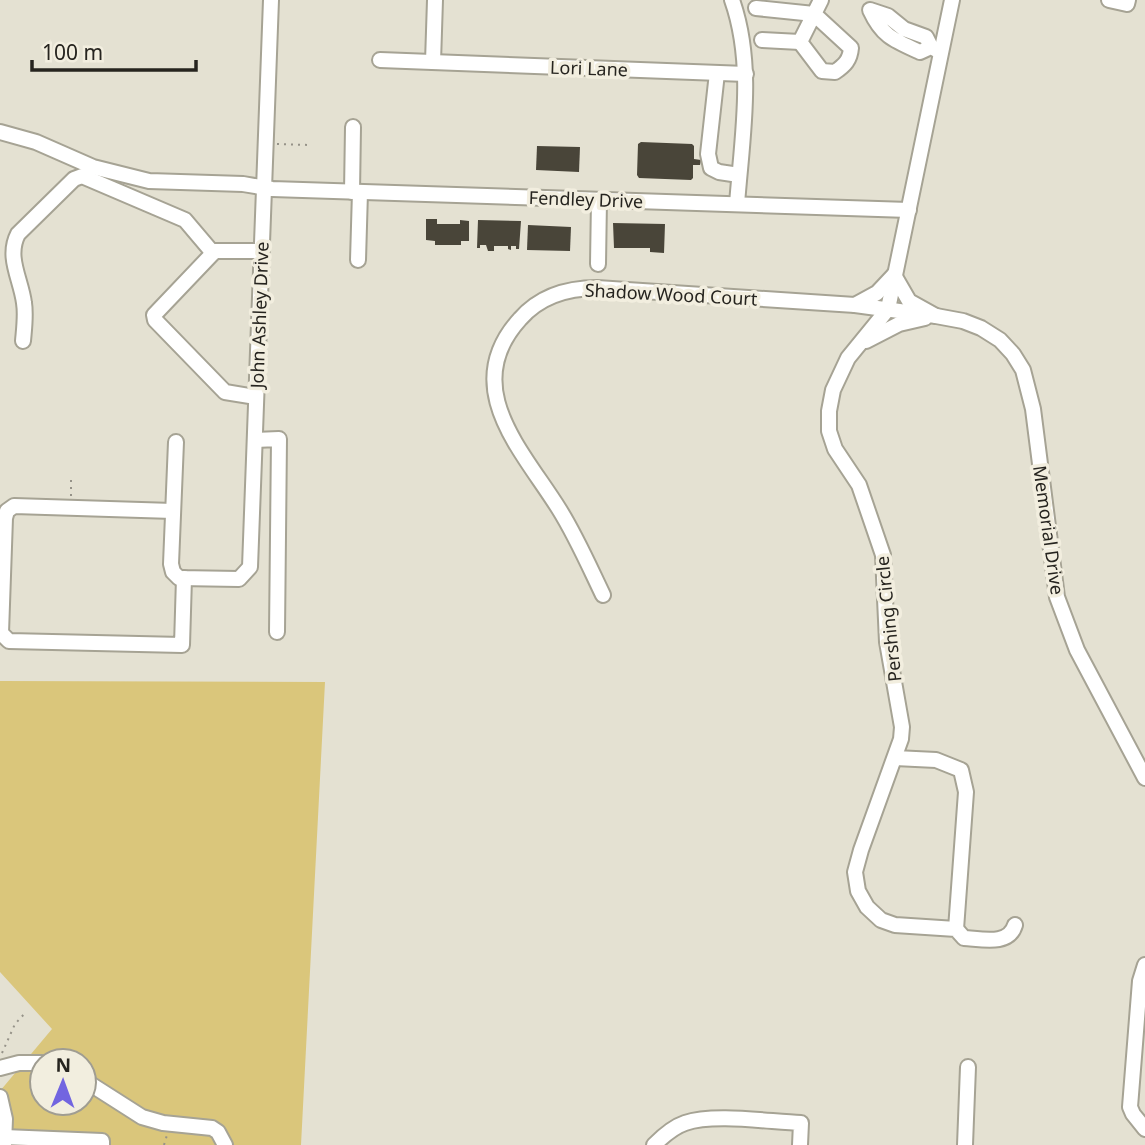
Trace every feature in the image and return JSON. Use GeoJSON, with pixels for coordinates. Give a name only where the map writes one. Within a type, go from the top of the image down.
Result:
{"type":"FeatureCollection","features":[{"type":"Feature","properties":{"kind":"street","name":"John Ashley Drive"},"geometry":{"type":"LineString","coordinates":[[188,579],[234,580],[243,577],[250,567],[271,0]]}},
{"type":"Feature","properties":{"kind":"street"},"geometry":{"type":"LineString","coordinates":[[433,62],[435,0]]}},
{"type":"Feature","properties":{"kind":"street"},"geometry":{"type":"LineString","coordinates":[[732,0],[742,41],[746,74],[737,204]]}},
{"type":"Feature","properties":{"kind":"street"},"geometry":{"type":"LineString","coordinates":[[800,43],[821,0]]}},
{"type":"Feature","properties":{"kind":"street"},"geometry":{"type":"LineString","coordinates":[[855,305],[877,293],[894,275],[909,210],[936,49],[952,0]]}},
{"type":"Feature","properties":{"kind":"street"},"geometry":{"type":"LineString","coordinates":[[1110,0],[1127,4],[1128,0]]}},
{"type":"Feature","properties":{"kind":"street"},"geometry":{"type":"LineString","coordinates":[[865,5],[888,16],[904,29],[926,37],[936,49]]}},
{"type":"Feature","properties":{"kind":"street"},"geometry":{"type":"LineString","coordinates":[[755,8],[814,14],[851,48],[850,57],[845,65],[835,72],[822,71],[800,43],[762,40]]}},
{"type":"Feature","properties":{"kind":"street","name":"Lori Lane"},"geometry":{"type":"LineString","coordinates":[[380,60],[746,74]]}},
{"type":"Feature","properties":{"kind":"street"},"geometry":{"type":"LineString","coordinates":[[717,73],[708,154],[710,169],[739,175]]}},
{"type":"Feature","properties":{"kind":"street"},"geometry":{"type":"LineString","coordinates":[[353,127],[358,260]]}},
{"type":"Feature","properties":{"kind":"street","name":"Fendley Drive"},"geometry":{"type":"LineString","coordinates":[[0,132],[36,142],[93,167],[149,181],[356,192],[909,210]]}},
{"type":"Feature","properties":{"kind":"street"},"geometry":{"type":"LineString","coordinates":[[23,341],[24,304],[13,259],[13,243],[18,234],[74,179],[82,176],[185,220],[213,253]]}},
{"type":"Feature","properties":{"kind":"street"},"geometry":{"type":"LineString","coordinates":[[598,264],[599,200]]}},
{"type":"Feature","properties":{"kind":"street"},"geometry":{"type":"LineString","coordinates":[[256,397],[225,392],[155,320],[156,311],[215,251],[261,251]]}},
{"type":"Feature","properties":{"kind":"street","name":"Pershing Circle"},"geometry":{"type":"LineString","coordinates":[[894,275],[888,309],[842,368],[833,390],[829,411],[829,431],[835,449],[859,485],[883,555],[887,642],[902,727],[895,758],[855,872],[858,891],[867,907],[881,920],[895,925],[956,929],[964,938],[1004,939],[1011,934],[1015,925]]}},
{"type":"Feature","properties":{"kind":"street","name":"Memorial Drive"},"geometry":{"type":"LineString","coordinates":[[894,275],[909,301],[936,316],[963,321],[981,328],[999,340],[1013,354],[1023,370],[1033,409],[1057,597],[1077,650],[1145,778]]}},
{"type":"Feature","properties":{"kind":"street","name":"Shadow Wood Court"},"geometry":{"type":"LineString","coordinates":[[603,594],[570,526],[515,444],[499,410],[495,377],[502,346],[514,325],[537,303],[573,289],[584,288],[888,309]]}},
{"type":"Feature","properties":{"kind":"street"},"geometry":{"type":"LineString","coordinates":[[888,309],[936,316]]}},
{"type":"Feature","properties":{"kind":"street","name":"Memorial Drive"},"geometry":{"type":"LineString","coordinates":[[854,351],[899,324],[936,316]]}},
{"type":"Feature","properties":{"kind":"street"},"geometry":{"type":"LineString","coordinates":[[255,440],[279,439],[277,632]]}},
{"type":"Feature","properties":{"kind":"street"},"geometry":{"type":"LineString","coordinates":[[173,511],[14,506],[7,511],[1,633],[9,641],[182,645],[188,579],[179,578],[173,572],[171,564],[176,442]]}},
{"type":"Feature","properties":{"kind":"street"},"geometry":{"type":"LineString","coordinates":[[252,528],[278,528]]}},
{"type":"Feature","properties":{"kind":"street"},"geometry":{"type":"LineString","coordinates":[[895,758],[936,760],[961,770],[966,792],[956,929]]}},
{"type":"Feature","properties":{"kind":"street"},"geometry":{"type":"LineString","coordinates":[[1144,1128],[1130,1107],[1140,1039],[1140,981],[1145,964]]}},
{"type":"Feature","properties":{"kind":"street"},"geometry":{"type":"LineString","coordinates":[[1,1068],[28,1063]]}},
{"type":"Feature","properties":{"kind":"street"},"geometry":{"type":"LineString","coordinates":[[965,1145],[968,1068]]}},
{"type":"Feature","properties":{"kind":"street"},"geometry":{"type":"LineString","coordinates":[[98,1089],[142,1117],[163,1123],[212,1128],[218,1132],[225,1145]]}},
{"type":"Feature","properties":{"kind":"street"},"geometry":{"type":"LineString","coordinates":[[0,1097],[4,1106],[4,1141],[102,1141],[102,1145]]}},
{"type":"Feature","properties":{"kind":"street"},"geometry":{"type":"LineString","coordinates":[[654,1145],[666,1133],[683,1123],[701,1119],[801,1123],[800,1145]]}},
{"type":"Feature","properties":{"kind":"path"},"geometry":{"type":"LineString","coordinates":[[265,143],[310,145]]}},
{"type":"Feature","properties":{"kind":"path"},"geometry":{"type":"LineString","coordinates":[[70,508],[71,478]]}},
{"type":"Feature","properties":{"kind":"path"},"geometry":{"type":"LineString","coordinates":[[1,1068],[3,1048],[15,1024],[26,1012]]}},
{"type":"Feature","properties":{"kind":"shaded area"},"geometry":{"type":"Polygon","coordinates":[[[0,681],[325,682],[301,1145],[0,1145],[0,1091],[28,1058],[28,1117],[98,1117],[98,1047],[37,1047],[52,1029],[0,972],[0,681]]]}},
{"type":"Feature","properties":{"kind":"building"},"geometry":{"type":"Polygon","coordinates":[[[638,144],[692,144],[694,159],[701,160],[700,165],[693,165],[691,180],[639,178],[638,144]]]}},
{"type":"Feature","properties":{"kind":"building"},"geometry":{"type":"Polygon","coordinates":[[[537,146],[580,147],[579,172],[536,170],[537,146]]]}},
{"type":"Feature","properties":{"kind":"building"},"geometry":{"type":"Polygon","coordinates":[[[426,219],[437,219],[437,224],[460,224],[460,220],[469,221],[469,241],[461,241],[461,245],[435,245],[435,241],[426,240],[426,219]]]}},
{"type":"Feature","properties":{"kind":"building"},"geometry":{"type":"Polygon","coordinates":[[[478,220],[521,221],[519,249],[516,249],[516,246],[511,246],[511,250],[508,246],[494,246],[494,251],[488,251],[486,245],[477,248],[478,220]]]}},
{"type":"Feature","properties":{"kind":"building"},"geometry":{"type":"Polygon","coordinates":[[[613,223],[665,224],[664,253],[650,252],[650,248],[614,248],[613,223]]]}},
{"type":"Feature","properties":{"kind":"building"},"geometry":{"type":"Polygon","coordinates":[[[528,225],[571,227],[570,251],[527,250],[528,225]]]}}]}
